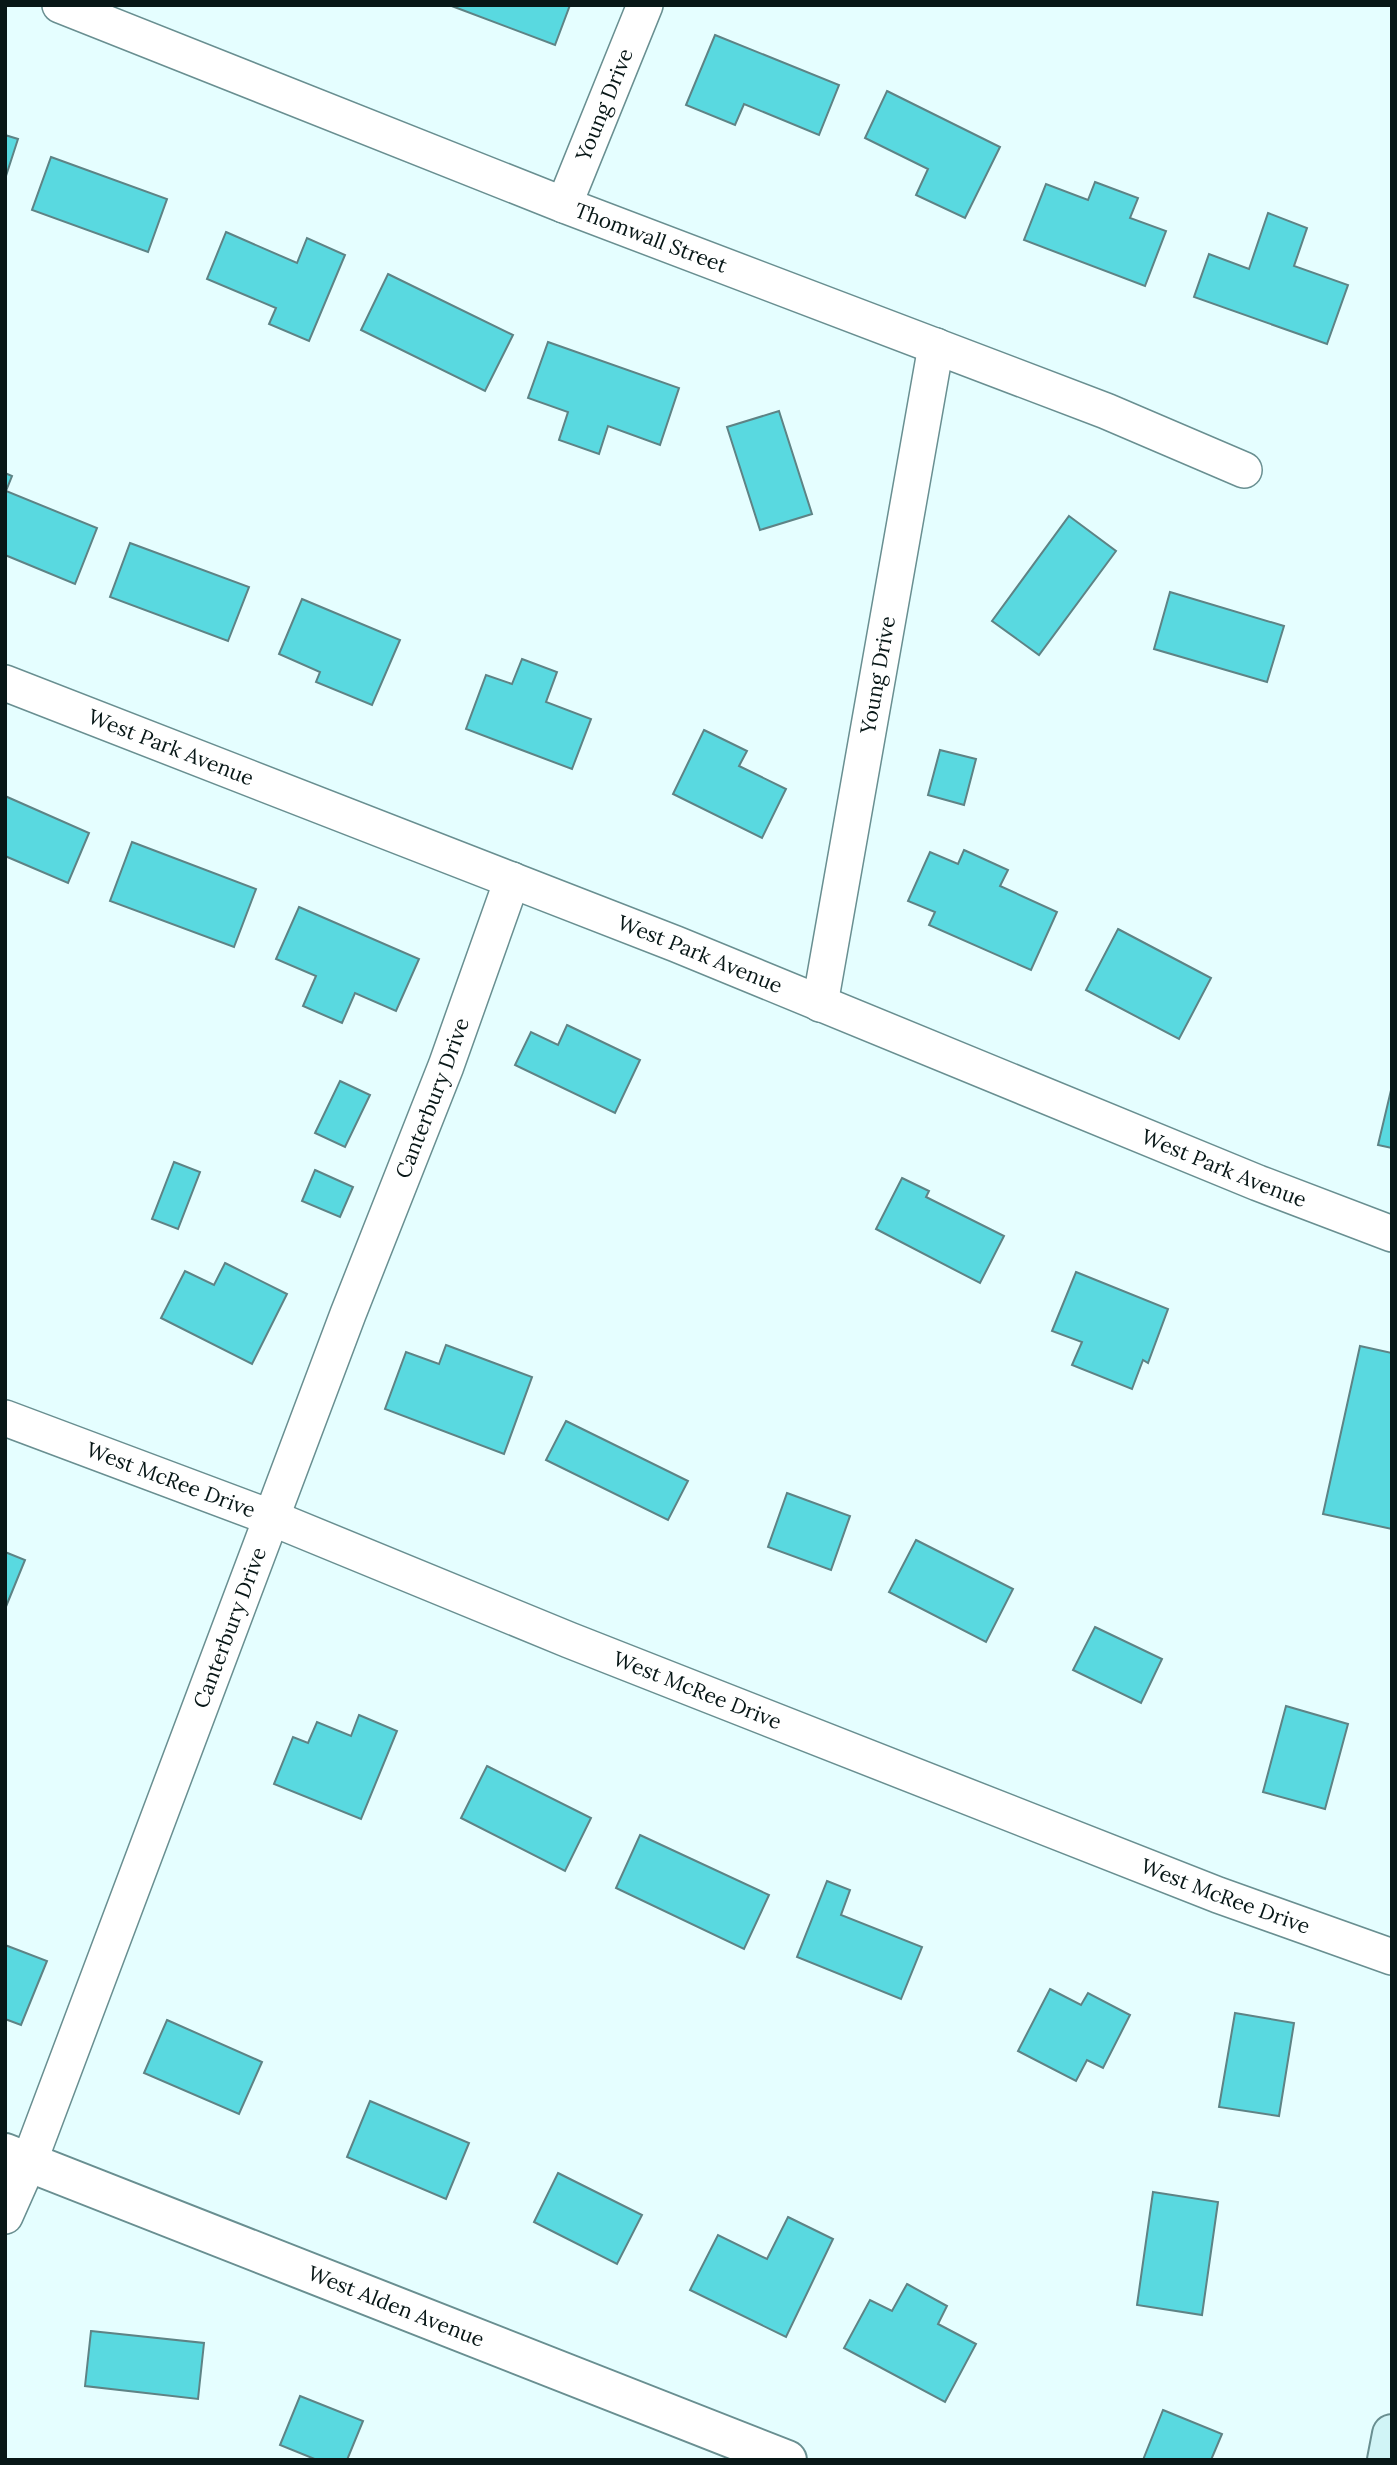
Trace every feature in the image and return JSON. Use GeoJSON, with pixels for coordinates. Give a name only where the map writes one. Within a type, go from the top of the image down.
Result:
{"type":"FeatureCollection","features":[{"type":"Feature","properties":{"kind":"main road"},"geometry":{"type":"LineString","coordinates":[[1388,2460],[1392,2434]]}},
{"type":"Feature","properties":{"kind":"street","name":"Thomwall Street"},"geometry":{"type":"LineString","coordinates":[[60,5],[564,205],[1107,411],[1244,470]]}},
{"type":"Feature","properties":{"kind":"street","name":"Young Drive"},"geometry":{"type":"LineString","coordinates":[[564,205],[645,5]]}},
{"type":"Feature","properties":{"kind":"street","name":"Young Drive"},"geometry":{"type":"LineString","coordinates":[[820,1004],[936,346]]}},
{"type":"Feature","properties":{"kind":"street","name":"West Park Avenue"},"geometry":{"type":"LineString","coordinates":[[5,683],[512,880],[1258,1183],[1392,1234]]}},
{"type":"Feature","properties":{"kind":"street","name":"Canterbury Drive"},"geometry":{"type":"LineString","coordinates":[[5,2216],[17,2157],[272,1518],[348,1314],[446,1066],[512,880]]}},
{"type":"Feature","properties":{"kind":"street","name":"West McRee Drive"},"geometry":{"type":"LineString","coordinates":[[5,1418],[272,1518],[582,1645],[1192,1885],[1392,1957]]}},
{"type":"Feature","properties":{"kind":"street","name":"West Alden Avenue"},"geometry":{"type":"LineString","coordinates":[[17,2157],[788,2460]]}},
{"type":"Feature","properties":{"kind":"building"},"geometry":{"type":"Polygon","coordinates":[[[449,5],[570,5],[555,45],[449,5]]]}},
{"type":"Feature","properties":{"kind":"building"},"geometry":{"type":"Polygon","coordinates":[[[715,35],[839,85],[819,135],[744,104],[735,125],[686,105],[715,35]]]}},
{"type":"Feature","properties":{"kind":"building"},"geometry":{"type":"Polygon","coordinates":[[[887,91],[1000,147],[965,218],[916,195],[928,169],[865,138],[887,91]]]}},
{"type":"Feature","properties":{"kind":"building"},"geometry":{"type":"Polygon","coordinates":[[[5,135],[18,139],[5,179],[5,135]]]}},
{"type":"Feature","properties":{"kind":"building"},"geometry":{"type":"Polygon","coordinates":[[[51,157],[167,199],[148,252],[32,210],[51,157]]]}},
{"type":"Feature","properties":{"kind":"building"},"geometry":{"type":"Polygon","coordinates":[[[1095,182],[1138,198],[1130,218],[1166,231],[1145,286],[1024,240],[1046,184],[1088,200],[1095,182]]]}},
{"type":"Feature","properties":{"kind":"building"},"geometry":{"type":"Polygon","coordinates":[[[1268,213],[1307,228],[1294,266],[1348,285],[1327,344],[1194,297],[1209,254],[1249,269],[1268,213]]]}},
{"type":"Feature","properties":{"kind":"building"},"geometry":{"type":"Polygon","coordinates":[[[226,232],[297,263],[307,238],[345,255],[309,341],[269,324],[276,308],[207,279],[226,232]]]}},
{"type":"Feature","properties":{"kind":"building"},"geometry":{"type":"Polygon","coordinates":[[[388,274],[513,335],[485,391],[361,330],[388,274]]]}},
{"type":"Feature","properties":{"kind":"building"},"geometry":{"type":"Polygon","coordinates":[[[548,342],[679,388],[660,445],[608,426],[599,454],[559,440],[568,412],[528,398],[548,342]]]}},
{"type":"Feature","properties":{"kind":"building"},"geometry":{"type":"Polygon","coordinates":[[[779,411],[812,514],[760,530],[727,427],[779,411]]]}},
{"type":"Feature","properties":{"kind":"building"},"geometry":{"type":"Polygon","coordinates":[[[5,473],[12,476],[6,491],[97,528],[75,584],[5,555],[5,473]]]}},
{"type":"Feature","properties":{"kind":"building"},"geometry":{"type":"Polygon","coordinates":[[[1069,516],[1116,551],[1039,655],[992,621],[1069,516]]]}},
{"type":"Feature","properties":{"kind":"building"},"geometry":{"type":"Polygon","coordinates":[[[130,543],[249,587],[228,641],[110,597],[130,543]]]}},
{"type":"Feature","properties":{"kind":"building"},"geometry":{"type":"Polygon","coordinates":[[[1170,592],[1284,626],[1267,682],[1154,649],[1170,592]]]}},
{"type":"Feature","properties":{"kind":"building"},"geometry":{"type":"Polygon","coordinates":[[[302,599],[400,640],[372,705],[316,682],[320,672],[279,654],[302,599]]]}},
{"type":"Feature","properties":{"kind":"building"},"geometry":{"type":"Polygon","coordinates":[[[522,659],[557,672],[546,702],[591,719],[572,769],[466,729],[486,675],[512,684],[522,659]]]}},
{"type":"Feature","properties":{"kind":"building"},"geometry":{"type":"Polygon","coordinates":[[[704,730],[747,751],[739,766],[786,789],[762,838],[673,794],[704,730]]]}},
{"type":"Feature","properties":{"kind":"building"},"geometry":{"type":"Polygon","coordinates":[[[940,750],[976,759],[964,805],[928,795],[940,750]]]}},
{"type":"Feature","properties":{"kind":"building"},"geometry":{"type":"Polygon","coordinates":[[[5,796],[89,833],[68,883],[5,856],[5,796]]]}},
{"type":"Feature","properties":{"kind":"building"},"geometry":{"type":"Polygon","coordinates":[[[132,842],[256,889],[234,947],[110,901],[132,842]]]}},
{"type":"Feature","properties":{"kind":"building"},"geometry":{"type":"Polygon","coordinates":[[[964,850],[1008,870],[1000,886],[1057,912],[1031,970],[929,925],[935,912],[908,901],[930,852],[958,864],[964,850]]]}},
{"type":"Feature","properties":{"kind":"building"},"geometry":{"type":"Polygon","coordinates":[[[299,907],[419,959],[396,1011],[355,993],[342,1023],[303,1006],[316,976],[276,959],[299,907]]]}},
{"type":"Feature","properties":{"kind":"building"},"geometry":{"type":"Polygon","coordinates":[[[1118,929],[1211,978],[1179,1039],[1086,990],[1118,929]]]}},
{"type":"Feature","properties":{"kind":"building"},"geometry":{"type":"Polygon","coordinates":[[[567,1025],[640,1060],[615,1113],[515,1065],[531,1032],[558,1045],[567,1025]]]}},
{"type":"Feature","properties":{"kind":"building"},"geometry":{"type":"Polygon","coordinates":[[[340,1081],[370,1095],[345,1147],[315,1133],[340,1081]]]}},
{"type":"Feature","properties":{"kind":"building"},"geometry":{"type":"Polygon","coordinates":[[[1392,1086],[1392,1148],[1378,1145],[1392,1086]]]}},
{"type":"Feature","properties":{"kind":"building"},"geometry":{"type":"Polygon","coordinates":[[[174,1162],[200,1172],[178,1229],[152,1219],[174,1162]]]}},
{"type":"Feature","properties":{"kind":"building"},"geometry":{"type":"Polygon","coordinates":[[[315,1170],[353,1187],[340,1217],[302,1201],[315,1170]]]}},
{"type":"Feature","properties":{"kind":"building"},"geometry":{"type":"Polygon","coordinates":[[[902,1178],[929,1191],[926,1197],[1004,1236],[980,1283],[876,1229],[902,1178]]]}},
{"type":"Feature","properties":{"kind":"building"},"geometry":{"type":"Polygon","coordinates":[[[225,1263],[287,1294],[252,1364],[161,1318],[185,1271],[214,1285],[225,1263]]]}},
{"type":"Feature","properties":{"kind":"building"},"geometry":{"type":"Polygon","coordinates":[[[1076,1272],[1168,1309],[1148,1363],[1143,1360],[1132,1389],[1072,1365],[1082,1342],[1052,1331],[1076,1272]]]}},
{"type":"Feature","properties":{"kind":"building"},"geometry":{"type":"Polygon","coordinates":[[[446,1345],[532,1377],[504,1454],[385,1409],[406,1352],[439,1364],[446,1345]]]}},
{"type":"Feature","properties":{"kind":"building"},"geometry":{"type":"Polygon","coordinates":[[[1360,1346],[1392,1353],[1392,1529],[1323,1514],[1360,1346]]]}},
{"type":"Feature","properties":{"kind":"building"},"geometry":{"type":"Polygon","coordinates":[[[566,1421],[688,1481],[668,1520],[546,1460],[566,1421]]]}},
{"type":"Feature","properties":{"kind":"building"},"geometry":{"type":"Polygon","coordinates":[[[787,1493],[850,1516],[831,1570],[768,1547],[787,1493]]]}},
{"type":"Feature","properties":{"kind":"building"},"geometry":{"type":"Polygon","coordinates":[[[916,1540],[1013,1589],[986,1642],[889,1592],[916,1540]]]}},
{"type":"Feature","properties":{"kind":"building"},"geometry":{"type":"Polygon","coordinates":[[[5,1552],[25,1560],[5,1609],[5,1552]]]}},
{"type":"Feature","properties":{"kind":"building"},"geometry":{"type":"Polygon","coordinates":[[[1095,1627],[1162,1659],[1141,1703],[1073,1670],[1095,1627]]]}},
{"type":"Feature","properties":{"kind":"building"},"geometry":{"type":"Polygon","coordinates":[[[1286,1706],[1348,1724],[1325,1809],[1263,1792],[1286,1706]]]}},
{"type":"Feature","properties":{"kind":"building"},"geometry":{"type":"Polygon","coordinates":[[[359,1715],[397,1731],[361,1819],[274,1784],[293,1737],[308,1743],[317,1722],[351,1736],[359,1715]]]}},
{"type":"Feature","properties":{"kind":"building"},"geometry":{"type":"Polygon","coordinates":[[[487,1766],[591,1818],[565,1871],[461,1818],[487,1766]]]}},
{"type":"Feature","properties":{"kind":"building"},"geometry":{"type":"Polygon","coordinates":[[[640,1835],[769,1895],[744,1949],[616,1888],[640,1835]]]}},
{"type":"Feature","properties":{"kind":"building"},"geometry":{"type":"Polygon","coordinates":[[[827,1881],[850,1890],[841,1915],[922,1947],[901,1999],[797,1957],[827,1881]]]}},
{"type":"Feature","properties":{"kind":"building"},"geometry":{"type":"Polygon","coordinates":[[[5,1945],[47,1961],[21,2025],[5,2019],[5,1945]]]}},
{"type":"Feature","properties":{"kind":"building"},"geometry":{"type":"Polygon","coordinates":[[[1050,1989],[1081,2005],[1088,1993],[1130,2015],[1103,2068],[1087,2060],[1076,2081],[1018,2051],[1050,1989]]]}},
{"type":"Feature","properties":{"kind":"building"},"geometry":{"type":"Polygon","coordinates":[[[1235,2013],[1294,2023],[1279,2116],[1219,2107],[1235,2013]]]}},
{"type":"Feature","properties":{"kind":"building"},"geometry":{"type":"Polygon","coordinates":[[[167,2020],[262,2062],[239,2114],[144,2073],[167,2020]]]}},
{"type":"Feature","properties":{"kind":"building"},"geometry":{"type":"Polygon","coordinates":[[[370,2101],[469,2143],[446,2199],[347,2157],[370,2101]]]}},
{"type":"Feature","properties":{"kind":"building"},"geometry":{"type":"Polygon","coordinates":[[[558,2173],[642,2215],[617,2264],[534,2222],[558,2173]]]}},
{"type":"Feature","properties":{"kind":"building"},"geometry":{"type":"Polygon","coordinates":[[[1153,2192],[1218,2202],[1202,2315],[1137,2305],[1153,2192]]]}},
{"type":"Feature","properties":{"kind":"building"},"geometry":{"type":"Polygon","coordinates":[[[788,2217],[833,2239],[786,2337],[690,2290],[718,2235],[767,2259],[788,2217]]]}},
{"type":"Feature","properties":{"kind":"building"},"geometry":{"type":"Polygon","coordinates":[[[907,2284],[947,2306],[938,2324],[976,2344],[945,2402],[844,2348],[870,2300],[892,2311],[907,2284]]]}},
{"type":"Feature","properties":{"kind":"building"},"geometry":{"type":"Polygon","coordinates":[[[91,2331],[204,2343],[198,2399],[85,2386],[91,2331]]]}},
{"type":"Feature","properties":{"kind":"building"},"geometry":{"type":"Polygon","coordinates":[[[300,2396],[363,2421],[347,2460],[317,2460],[280,2445],[300,2396]]]}},
{"type":"Feature","properties":{"kind":"building"},"geometry":{"type":"Polygon","coordinates":[[[1163,2410],[1222,2434],[1211,2460],[1143,2460],[1163,2410]]]}}]}
